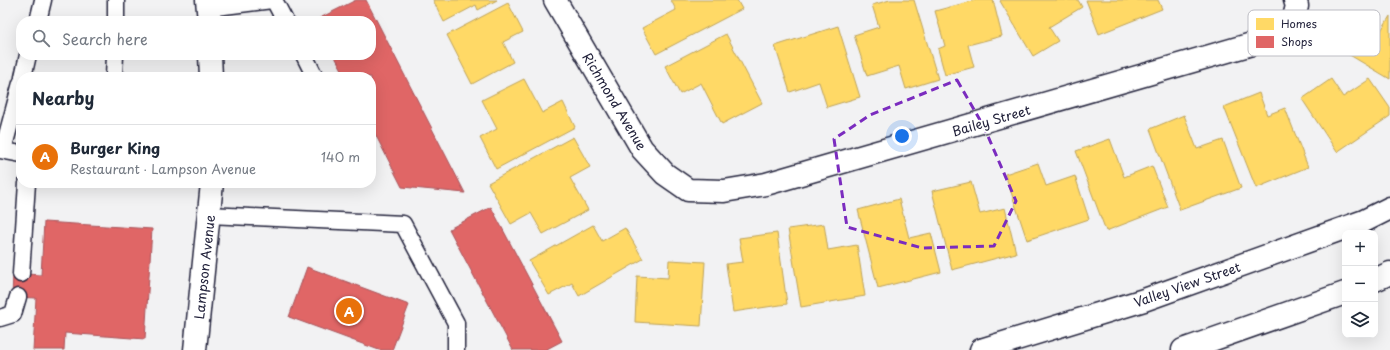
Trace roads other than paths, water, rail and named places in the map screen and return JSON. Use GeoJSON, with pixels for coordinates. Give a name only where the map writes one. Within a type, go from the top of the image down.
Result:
{"type":"FeatureCollection","features":[{"type":"Feature","properties":{"kind":"street","name":"Richmond Avenue"},"geometry":{"type":"LineString","coordinates":[[555,0],[642,149],[665,174],[688,190]]}},
{"type":"Feature","properties":{"kind":"street","name":"Bailey Street"},"geometry":{"type":"LineString","coordinates":[[1295,0],[1297,6],[1296,10]]}},
{"type":"Feature","properties":{"kind":"street","name":"Bailey Street"},"geometry":{"type":"LineString","coordinates":[[688,190],[724,191],[766,184],[1248,45]]}},
{"type":"Feature","properties":{"kind":"street"},"geometry":{"type":"LineString","coordinates":[[210,60],[211,72]]}},
{"type":"Feature","properties":{"kind":"street","name":"Lampson Avenue"},"geometry":{"type":"LineString","coordinates":[[195,350],[212,188]]}},
{"type":"Feature","properties":{"kind":"street","name":"Valley View Street"},"geometry":{"type":"LineString","coordinates":[[981,350],[1144,300],[1364,221],[1390,208]]}},
{"type":"Feature","properties":{"kind":"street"},"geometry":{"type":"LineString","coordinates":[[1378,279],[1390,273]]}},
{"type":"Feature","properties":{"kind":"street"},"geometry":{"type":"LineString","coordinates":[[1183,350],[1342,293]]}},
{"type":"Feature","properties":{"kind":"lane"},"geometry":{"type":"LineString","coordinates":[[39,16],[43,0]]}},
{"type":"Feature","properties":{"kind":"lane"},"geometry":{"type":"LineString","coordinates":[[116,0],[116,16]]}},
{"type":"Feature","properties":{"kind":"lane"},"geometry":{"type":"LineString","coordinates":[[208,10],[273,0],[282,16]]}},
{"type":"Feature","properties":{"kind":"lane"},"geometry":{"type":"LineString","coordinates":[[23,72],[27,60]]}},
{"type":"Feature","properties":{"kind":"lane"},"geometry":{"type":"LineString","coordinates":[[114,60],[114,72]]}},
{"type":"Feature","properties":{"kind":"lane"},"geometry":{"type":"LineString","coordinates":[[307,60],[313,72]]}},
{"type":"Feature","properties":{"kind":"lane"},"geometry":{"type":"LineString","coordinates":[[16,100],[1,150],[16,153]]}},
{"type":"Feature","properties":{"kind":"lane"},"geometry":{"type":"LineString","coordinates":[[21,274],[27,188]]}},
{"type":"Feature","properties":{"kind":"lane"},"geometry":{"type":"LineString","coordinates":[[210,215],[403,224],[456,323],[456,350]]}},
{"type":"Feature","properties":{"kind":"lane"},"geometry":{"type":"LineString","coordinates":[[0,318],[13,314],[18,298]]}},
{"type":"Feature","properties":{"kind":"place","name":"Burger King"},"geometry":{"type":"Point","coordinates":[349,311]}}]}
